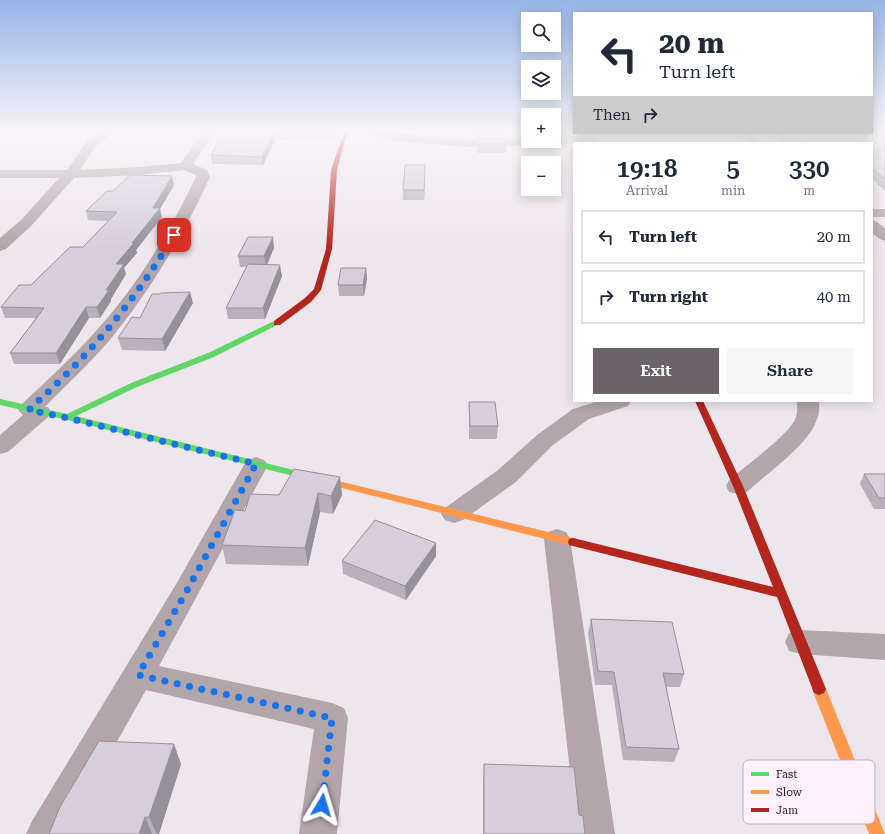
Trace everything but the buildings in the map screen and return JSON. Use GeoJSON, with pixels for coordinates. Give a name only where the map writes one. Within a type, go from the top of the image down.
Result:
{"type":"FeatureCollection","features":[{"type":"Feature","properties":{"kind":"street"},"geometry":{"type":"LineString","coordinates":[[0,246],[27,222],[74,169]]}},
{"type":"Feature","properties":{"kind":"street"},"geometry":{"type":"LineString","coordinates":[[0,174],[166,169]]}},
{"type":"Feature","properties":{"kind":"street"},"geometry":{"type":"LineString","coordinates":[[0,447],[35,411],[84,356],[126,306],[153,269],[193,200],[203,177],[202,173],[193,169]]}},
{"type":"Feature","properties":{"kind":"street"},"geometry":{"type":"LineString","coordinates":[[68,418],[134,385],[211,355],[275,325],[285,319],[313,295],[317,290],[329,249],[334,169]]}},
{"type":"Feature","properties":{"kind":"street"},"geometry":{"type":"LineString","coordinates":[[873,213],[885,213]]}},
{"type":"Feature","properties":{"kind":"street"},"geometry":{"type":"LineString","coordinates":[[873,226],[885,236]]}},
{"type":"Feature","properties":{"kind":"street"},"geometry":{"type":"LineString","coordinates":[[0,402],[781,594]]}},
{"type":"Feature","properties":{"kind":"street"},"geometry":{"type":"LineString","coordinates":[[454,514],[507,476],[545,440],[581,414],[617,402]]}},
{"type":"Feature","properties":{"kind":"street"},"geometry":{"type":"LineString","coordinates":[[699,402],[738,486],[847,760]]}},
{"type":"Feature","properties":{"kind":"street"},"geometry":{"type":"LineString","coordinates":[[738,486],[795,438],[805,423],[810,408],[808,402]]}},
{"type":"Feature","properties":{"kind":"street"},"geometry":{"type":"LineString","coordinates":[[45,834],[185,594],[256,464]]}},
{"type":"Feature","properties":{"kind":"street"},"geometry":{"type":"LineString","coordinates":[[556,539],[596,834]]}},
{"type":"Feature","properties":{"kind":"street"},"geometry":{"type":"LineString","coordinates":[[800,642],[885,646]]}},
{"type":"Feature","properties":{"kind":"street"},"geometry":{"type":"LineString","coordinates":[[138,675],[332,718],[318,834]]}},
{"type":"Feature","properties":{"kind":"street"},"geometry":{"type":"LineString","coordinates":[[873,824],[877,834]]}},
{"type":"Feature","properties":{"kind":"traffic: fast"},"geometry":{"type":"LineString","coordinates":[[68,417],[134,385],[211,355],[277,323]]}},
{"type":"Feature","properties":{"kind":"traffic: fast"},"geometry":{"type":"LineString","coordinates":[[0,402],[68,417],[326,481]]}},
{"type":"Feature","properties":{"kind":"traffic: slow"},"geometry":{"type":"LineString","coordinates":[[326,481],[573,542]]}},
{"type":"Feature","properties":{"kind":"traffic: slow"},"geometry":{"type":"LineString","coordinates":[[819,689],[847,760]]}},
{"type":"Feature","properties":{"kind":"traffic: slow"},"geometry":{"type":"LineString","coordinates":[[873,824],[877,834]]}},
{"type":"Feature","properties":{"kind":"traffic: jam"},"geometry":{"type":"LineString","coordinates":[[277,323],[308,300],[317,290],[329,249],[334,169]]}},
{"type":"Feature","properties":{"kind":"traffic: jam"},"geometry":{"type":"LineString","coordinates":[[699,402],[738,486],[819,689]]}},
{"type":"Feature","properties":{"kind":"traffic: jam"},"geometry":{"type":"LineString","coordinates":[[573,542],[781,594]]}},
{"type":"Feature","properties":{"kind":"route"},"geometry":{"type":"LineString","coordinates":[[174,235],[153,269],[126,306],[84,356],[29,410],[68,418],[256,464],[185,594],[138,675],[332,718],[322,805]]}}]}
